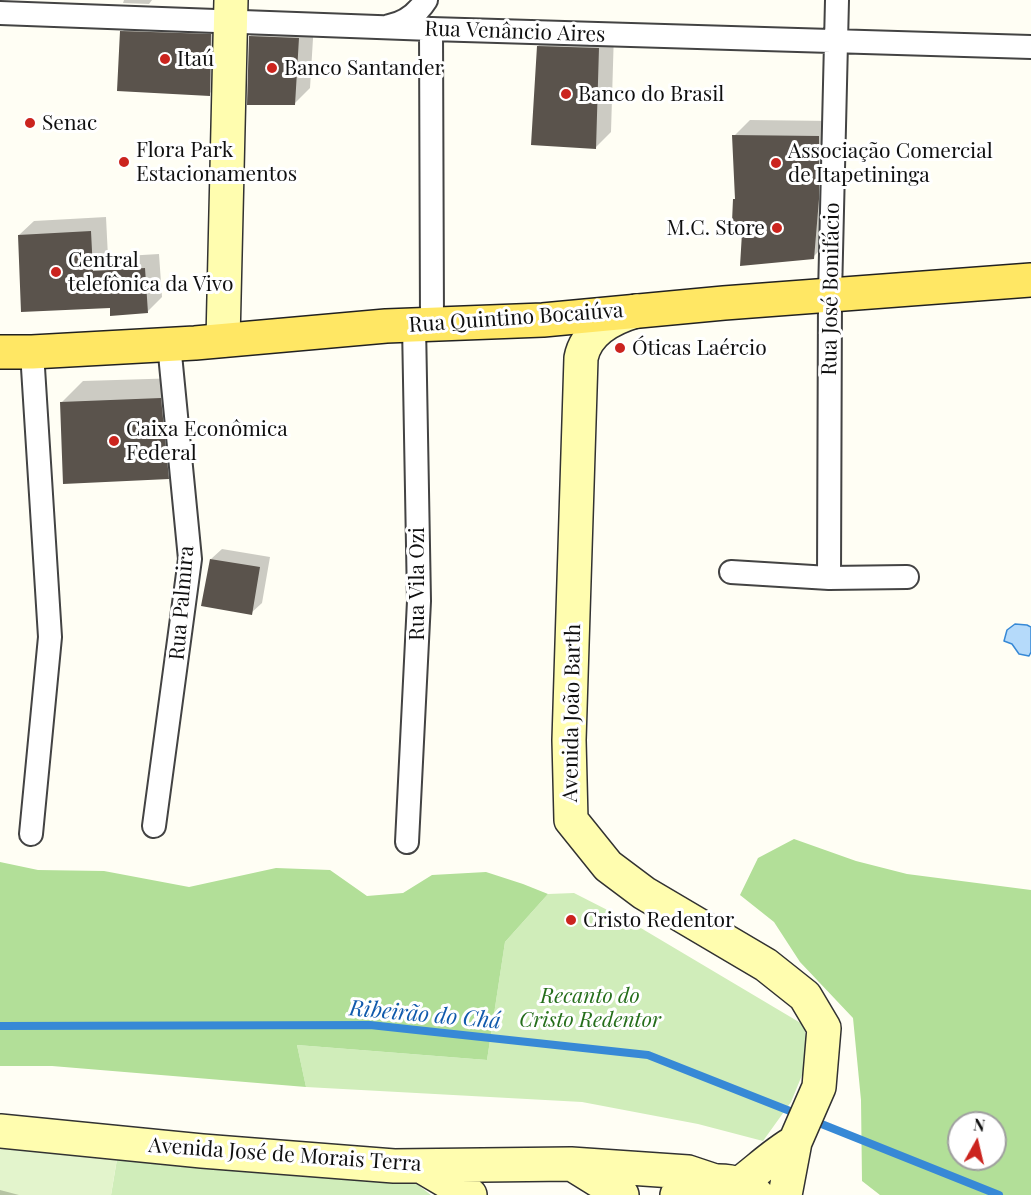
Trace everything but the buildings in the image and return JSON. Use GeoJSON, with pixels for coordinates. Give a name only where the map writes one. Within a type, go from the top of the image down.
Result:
{"type":"FeatureCollection","features":[{"type":"Feature","properties":{"kind":"main road"},"geometry":{"type":"LineString","coordinates":[[223,340],[230,11]]}},
{"type":"Feature","properties":{"kind":"main road","name":"Rua Quintino Bocaiúva"},"geometry":{"type":"LineString","coordinates":[[0,352],[169,344],[423,325],[543,320],[639,310],[1031,280]]}},
{"type":"Feature","properties":{"kind":"main road"},"geometry":{"type":"LineString","coordinates":[[580,358],[583,348],[603,326],[623,315],[639,310]]}},
{"type":"Feature","properties":{"kind":"main road"},"geometry":{"type":"LineString","coordinates":[[543,320],[558,327],[564,333],[580,358]]}},
{"type":"Feature","properties":{"kind":"main road","name":"Avenida João Barth"},"geometry":{"type":"LineString","coordinates":[[580,358],[569,740],[571,820],[608,866],[644,893],[766,964],[805,996],[824,1028],[819,1087],[795,1142],[785,1195]]}},
{"type":"Feature","properties":{"kind":"main road","name":"Avenida José de Morais Terra"},"geometry":{"type":"LineString","coordinates":[[0,1131],[202,1151],[394,1166],[571,1164],[688,1172],[737,1187]]}},
{"type":"Feature","properties":{"kind":"main road"},"geometry":{"type":"LineString","coordinates":[[677,1195],[687,1188],[708,1181],[737,1187],[767,1163],[773,1155],[795,1142]]}},
{"type":"Feature","properties":{"kind":"main road"},"geometry":{"type":"LineString","coordinates":[[571,1164],[622,1195]]}},
{"type":"Feature","properties":{"kind":"main road"},"geometry":{"type":"LineString","coordinates":[[421,1166],[470,1195]]}},
{"type":"Feature","properties":{"kind":"street"},"geometry":{"type":"LineString","coordinates":[[381,27],[397,25],[406,20],[419,11],[426,0]]}},
{"type":"Feature","properties":{"kind":"street","name":"Rua José Bonifácio"},"geometry":{"type":"LineString","coordinates":[[829,578],[830,295],[837,0]]}},
{"type":"Feature","properties":{"kind":"street","name":"Rua Venâncio Aires"},"geometry":{"type":"LineString","coordinates":[[0,13],[230,11],[381,27],[1031,47]]}},
{"type":"Feature","properties":{"kind":"street","name":"Rua Vila Ozi"},"geometry":{"type":"LineString","coordinates":[[407,843],[419,601],[431,29]]}},
{"type":"Feature","properties":{"kind":"street","name":"Rua Palmira"},"geometry":{"type":"LineString","coordinates":[[154,826],[190,559],[169,344]]}},
{"type":"Feature","properties":{"kind":"street"},"geometry":{"type":"LineString","coordinates":[[31,834],[50,637],[33,352]]}},
{"type":"Feature","properties":{"kind":"street"},"geometry":{"type":"LineString","coordinates":[[731,572],[829,578],[907,577]]}},
{"type":"Feature","properties":{"kind":"green space"},"geometry":{"type":"Polygon","coordinates":[[[794,839],[856,861],[907,874],[1031,890],[1031,1195],[880,1195],[862,1181],[861,1100],[853,1018],[800,962],[774,922],[740,895],[758,858],[794,839]]]}},
{"type":"Feature","properties":{"kind":"green space"},"geometry":{"type":"Polygon","coordinates":[[[0,862],[38,870],[104,871],[189,887],[276,868],[330,870],[367,896],[403,893],[432,875],[486,872],[548,894],[505,942],[487,1060],[297,1045],[306,1087],[52,1066],[0,1066],[0,862]]]}},
{"type":"Feature","properties":{"kind":"green space","name":"Recanto do Cristo Redentor"},"geometry":{"type":"Polygon","coordinates":[[[574,893],[629,921],[804,1025],[809,1058],[791,1102],[763,1141],[698,1124],[582,1102],[306,1087],[297,1045],[487,1060],[505,942],[548,894],[574,893]]]}},
{"type":"Feature","properties":{"kind":"green space"},"geometry":{"type":"Polygon","coordinates":[[[0,1145],[119,1147],[111,1195],[0,1195],[0,1145]]]}},
{"type":"Feature","properties":{"kind":"green space"},"geometry":{"type":"Polygon","coordinates":[[[119,1147],[408,1177],[431,1195],[111,1195],[119,1147]]]}},
{"type":"Feature","properties":{"kind":"water"},"geometry":{"type":"Polygon","coordinates":[[[1015,624],[1031,627],[1029,656],[1019,654],[1012,644],[1004,641],[1007,630],[1015,624]]]}},
{"type":"Feature","properties":{"kind":"waterway","name":"Ribeirão do Chá"},"geometry":{"type":"LineString","coordinates":[[0,1026],[370,1025],[648,1055],[800,1115]]}},
{"type":"Feature","properties":{"kind":"waterway","name":"Ribeirão do Chá"},"geometry":{"type":"LineString","coordinates":[[814,1121],[999,1195]]}},
{"type":"Feature","properties":{"kind":"place","name":"Itaú"},"geometry":{"type":"Point","coordinates":[165,59]}},
{"type":"Feature","properties":{"kind":"place","name":"Banco Santander"},"geometry":{"type":"Point","coordinates":[272,68]}},
{"type":"Feature","properties":{"kind":"place","name":"Banco do Brasil"},"geometry":{"type":"Point","coordinates":[566,94]}},
{"type":"Feature","properties":{"kind":"place","name":"Senac"},"geometry":{"type":"Point","coordinates":[30,123]}},
{"type":"Feature","properties":{"kind":"place","name":"Flora Park Estacionamentos"},"geometry":{"type":"Point","coordinates":[124,162]}},
{"type":"Feature","properties":{"kind":"place","name":"Associação Comercial de Itapetininga"},"geometry":{"type":"Point","coordinates":[776,163]}},
{"type":"Feature","properties":{"kind":"place","name":"M.C. Store"},"geometry":{"type":"Point","coordinates":[777,228]}},
{"type":"Feature","properties":{"kind":"place","name":"Central telefônica da Vivo"},"geometry":{"type":"Point","coordinates":[56,272]}},
{"type":"Feature","properties":{"kind":"place","name":"Óticas Laércio"},"geometry":{"type":"Point","coordinates":[620,348]}},
{"type":"Feature","properties":{"kind":"place","name":"Caixa Econômica Federal"},"geometry":{"type":"Point","coordinates":[114,441]}},
{"type":"Feature","properties":{"kind":"place","name":"Cristo Redentor"},"geometry":{"type":"Point","coordinates":[571,920]}}]}
